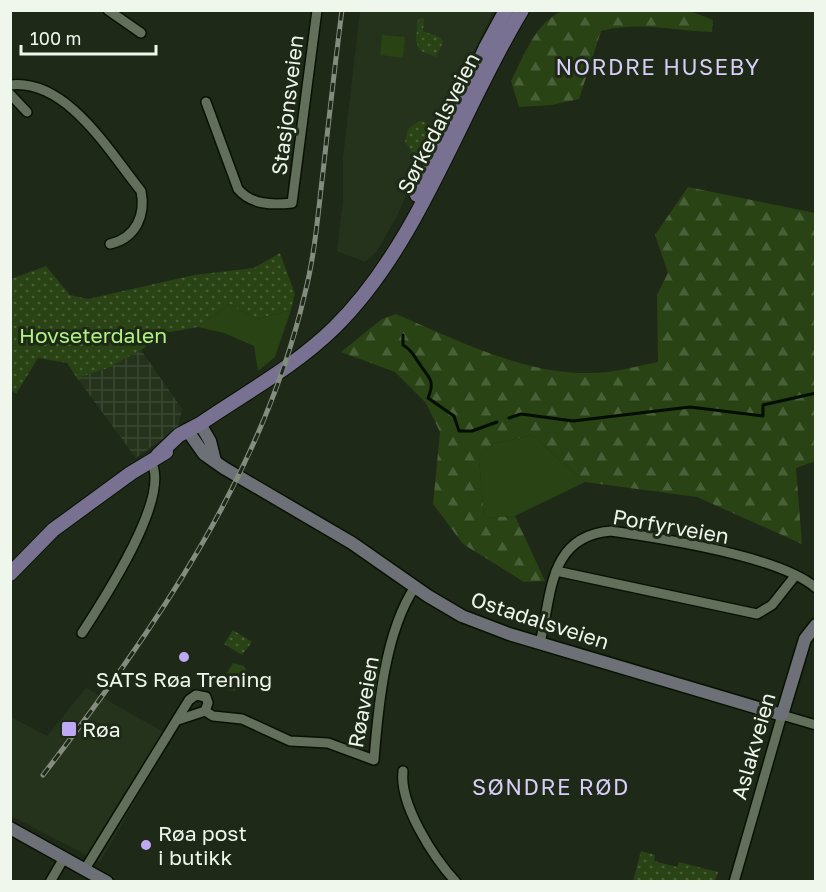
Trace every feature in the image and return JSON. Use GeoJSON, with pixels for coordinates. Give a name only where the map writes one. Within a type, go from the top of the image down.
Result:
{"type":"FeatureCollection","features":[{"type":"Feature","properties":{"kind":"main road","name":"Sørkedalsveien"},"geometry":{"type":"LineString","coordinates":[[391,254],[486,46],[506,10]]}},
{"type":"Feature","properties":{"kind":"main road","name":"Sørkedalsveien"},"geometry":{"type":"LineString","coordinates":[[14,573],[53,530],[154,457],[169,451],[200,424],[280,372],[335,327],[358,302],[391,254],[444,162],[490,65],[522,10]]}},
{"type":"Feature","properties":{"kind":"street"},"geometry":{"type":"LineString","coordinates":[[108,10],[141,33]]}},
{"type":"Feature","properties":{"kind":"street","name":"Stasjonsveien"},"geometry":{"type":"LineString","coordinates":[[206,102],[232,178],[241,194],[255,201],[292,203],[316,10]]}},
{"type":"Feature","properties":{"kind":"street"},"geometry":{"type":"LineString","coordinates":[[10,85],[23,83],[69,103],[141,191],[144,207],[138,225],[122,242],[110,244]]}},
{"type":"Feature","properties":{"kind":"street"},"geometry":{"type":"LineString","coordinates":[[10,94],[27,112]]}},
{"type":"Feature","properties":{"kind":"street"},"geometry":{"type":"LineString","coordinates":[[200,424],[210,441],[215,461]]}},
{"type":"Feature","properties":{"kind":"street","name":"Ostadalsveien"},"geometry":{"type":"LineString","coordinates":[[189,433],[204,454],[352,543],[415,587],[472,621],[816,725]]}},
{"type":"Feature","properties":{"kind":"street"},"geometry":{"type":"LineString","coordinates":[[82,633],[127,559],[147,515],[156,473],[154,457]]}},
{"type":"Feature","properties":{"kind":"street","name":"Porfyrveien"},"geometry":{"type":"LineString","coordinates":[[540,643],[556,571],[564,554],[574,541],[590,534],[611,531],[690,543],[795,576],[816,588]]}},
{"type":"Feature","properties":{"kind":"street"},"geometry":{"type":"LineString","coordinates":[[556,571],[758,614],[772,605],[795,576]]}},
{"type":"Feature","properties":{"kind":"street","name":"Røaveien"},"geometry":{"type":"LineString","coordinates":[[205,711],[213,716],[242,719],[294,742],[328,743],[374,760],[388,658],[406,604],[415,587]]}},
{"type":"Feature","properties":{"kind":"street","name":"Aslakveien"},"geometry":{"type":"LineString","coordinates":[[734,882],[805,639],[816,625]]}},
{"type":"Feature","properties":{"kind":"street"},"geometry":{"type":"LineString","coordinates":[[85,869],[189,700],[196,695],[206,697],[208,703],[205,711],[178,720]]}},
{"type":"Feature","properties":{"kind":"street"},"geometry":{"type":"LineString","coordinates":[[403,771],[402,788],[406,802],[443,866],[456,882]]}},
{"type":"Feature","properties":{"kind":"street"},"geometry":{"type":"LineString","coordinates":[[10,828],[108,882]]}},
{"type":"Feature","properties":{"kind":"street"},"geometry":{"type":"LineString","coordinates":[[50,882],[64,858]]}},
{"type":"Feature","properties":{"kind":"shaded area"},"geometry":{"type":"Polygon","coordinates":[[[360,11],[494,11],[466,66],[462,67],[398,214],[377,251],[365,262],[337,251],[343,199],[343,157],[360,11]]]}},
{"type":"Feature","properties":{"kind":"shaded area"},"geometry":{"type":"Polygon","coordinates":[[[141,350],[182,409],[178,428],[136,458],[77,378],[108,368],[141,350]]]}},
{"type":"Feature","properties":{"kind":"shaded area"},"geometry":{"type":"Polygon","coordinates":[[[86,688],[172,737],[100,862],[11,816],[11,717],[47,736],[86,688]]]}},
{"type":"Feature","properties":{"kind":"green space"},"geometry":{"type":"Polygon","coordinates":[[[562,11],[690,11],[713,20],[712,32],[643,27],[601,31],[579,99],[552,105],[519,107],[511,81],[537,32],[544,23],[562,11]]]}},
{"type":"Feature","properties":{"kind":"green space"},"geometry":{"type":"Polygon","coordinates":[[[424,18],[423,31],[441,38],[443,42],[436,57],[419,50],[416,40],[418,19],[424,18]]]}},
{"type":"Feature","properties":{"kind":"green space"},"geometry":{"type":"Polygon","coordinates":[[[382,35],[405,37],[403,58],[380,55],[382,35]]]}},
{"type":"Feature","properties":{"kind":"green space"},"geometry":{"type":"Polygon","coordinates":[[[419,121],[425,122],[430,127],[425,142],[428,145],[421,159],[411,155],[410,148],[405,142],[408,129],[419,121]]]}},
{"type":"Feature","properties":{"kind":"green space"},"geometry":{"type":"Polygon","coordinates":[[[688,187],[815,213],[816,461],[796,468],[802,544],[697,497],[585,482],[532,435],[493,444],[479,458],[484,518],[515,516],[545,581],[524,582],[463,544],[433,504],[440,432],[426,403],[395,372],[341,352],[382,319],[396,314],[473,347],[526,365],[553,370],[580,373],[608,372],[658,362],[657,295],[668,273],[655,235],[688,187]]]}},
{"type":"Feature","properties":{"kind":"green space","name":"Hovseterdalen"},"geometry":{"type":"Polygon","coordinates":[[[280,253],[295,294],[291,310],[257,319],[229,304],[198,327],[165,333],[141,350],[108,368],[77,378],[67,363],[38,358],[16,394],[11,390],[11,279],[46,266],[70,295],[88,299],[194,275],[254,268],[280,253]]]}},
{"type":"Feature","properties":{"kind":"green space"},"geometry":{"type":"Polygon","coordinates":[[[229,304],[257,319],[291,310],[275,357],[258,371],[254,346],[224,333],[198,327],[229,304]]]}},
{"type":"Feature","properties":{"kind":"green space"},"geometry":{"type":"Polygon","coordinates":[[[532,435],[585,482],[515,516],[484,518],[479,458],[493,444],[532,435]]]}},
{"type":"Feature","properties":{"kind":"green space"},"geometry":{"type":"Polygon","coordinates":[[[233,630],[252,642],[242,655],[224,644],[233,630]]]}},
{"type":"Feature","properties":{"kind":"green space"},"geometry":{"type":"Polygon","coordinates":[[[233,663],[244,666],[247,672],[235,691],[228,690],[221,683],[233,663]]]}},
{"type":"Feature","properties":{"kind":"green space"},"geometry":{"type":"Polygon","coordinates":[[[641,851],[655,855],[654,861],[677,867],[679,862],[718,872],[715,881],[633,881],[641,851]]]}},
{"type":"Feature","properties":{"kind":"waterway"},"geometry":{"type":"LineString","coordinates":[[403,335],[403,345],[409,349],[430,379],[431,387],[428,398],[454,416],[459,431],[472,431],[497,422]]}},
{"type":"Feature","properties":{"kind":"waterway"},"geometry":{"type":"LineString","coordinates":[[509,418],[521,414],[573,421],[690,407],[763,416],[763,405],[816,393]]}},
{"type":"Feature","properties":{"kind":"railway"},"geometry":{"type":"LineString","coordinates":[[43,775],[125,664],[164,606],[200,548],[233,487],[262,424],[286,360],[311,263],[342,10]]}},
{"type":"Feature","properties":{"kind":"place","name":"SATS Røa Trening"},"geometry":{"type":"Point","coordinates":[184,657]}},
{"type":"Feature","properties":{"kind":"place","name":"Røa"},"geometry":{"type":"Point","coordinates":[69,729]}},
{"type":"Feature","properties":{"kind":"place","name":"Røa post i butikk"},"geometry":{"type":"Point","coordinates":[146,845]}},
{"type":"Feature","properties":{"kind":"district","name":"NORDRE HUSEBY"},"geometry":{"type":"Point","coordinates":[658,66]}},
{"type":"Feature","properties":{"kind":"district","name":"SØNDRE RØD"},"geometry":{"type":"Point","coordinates":[551,786]}}]}
